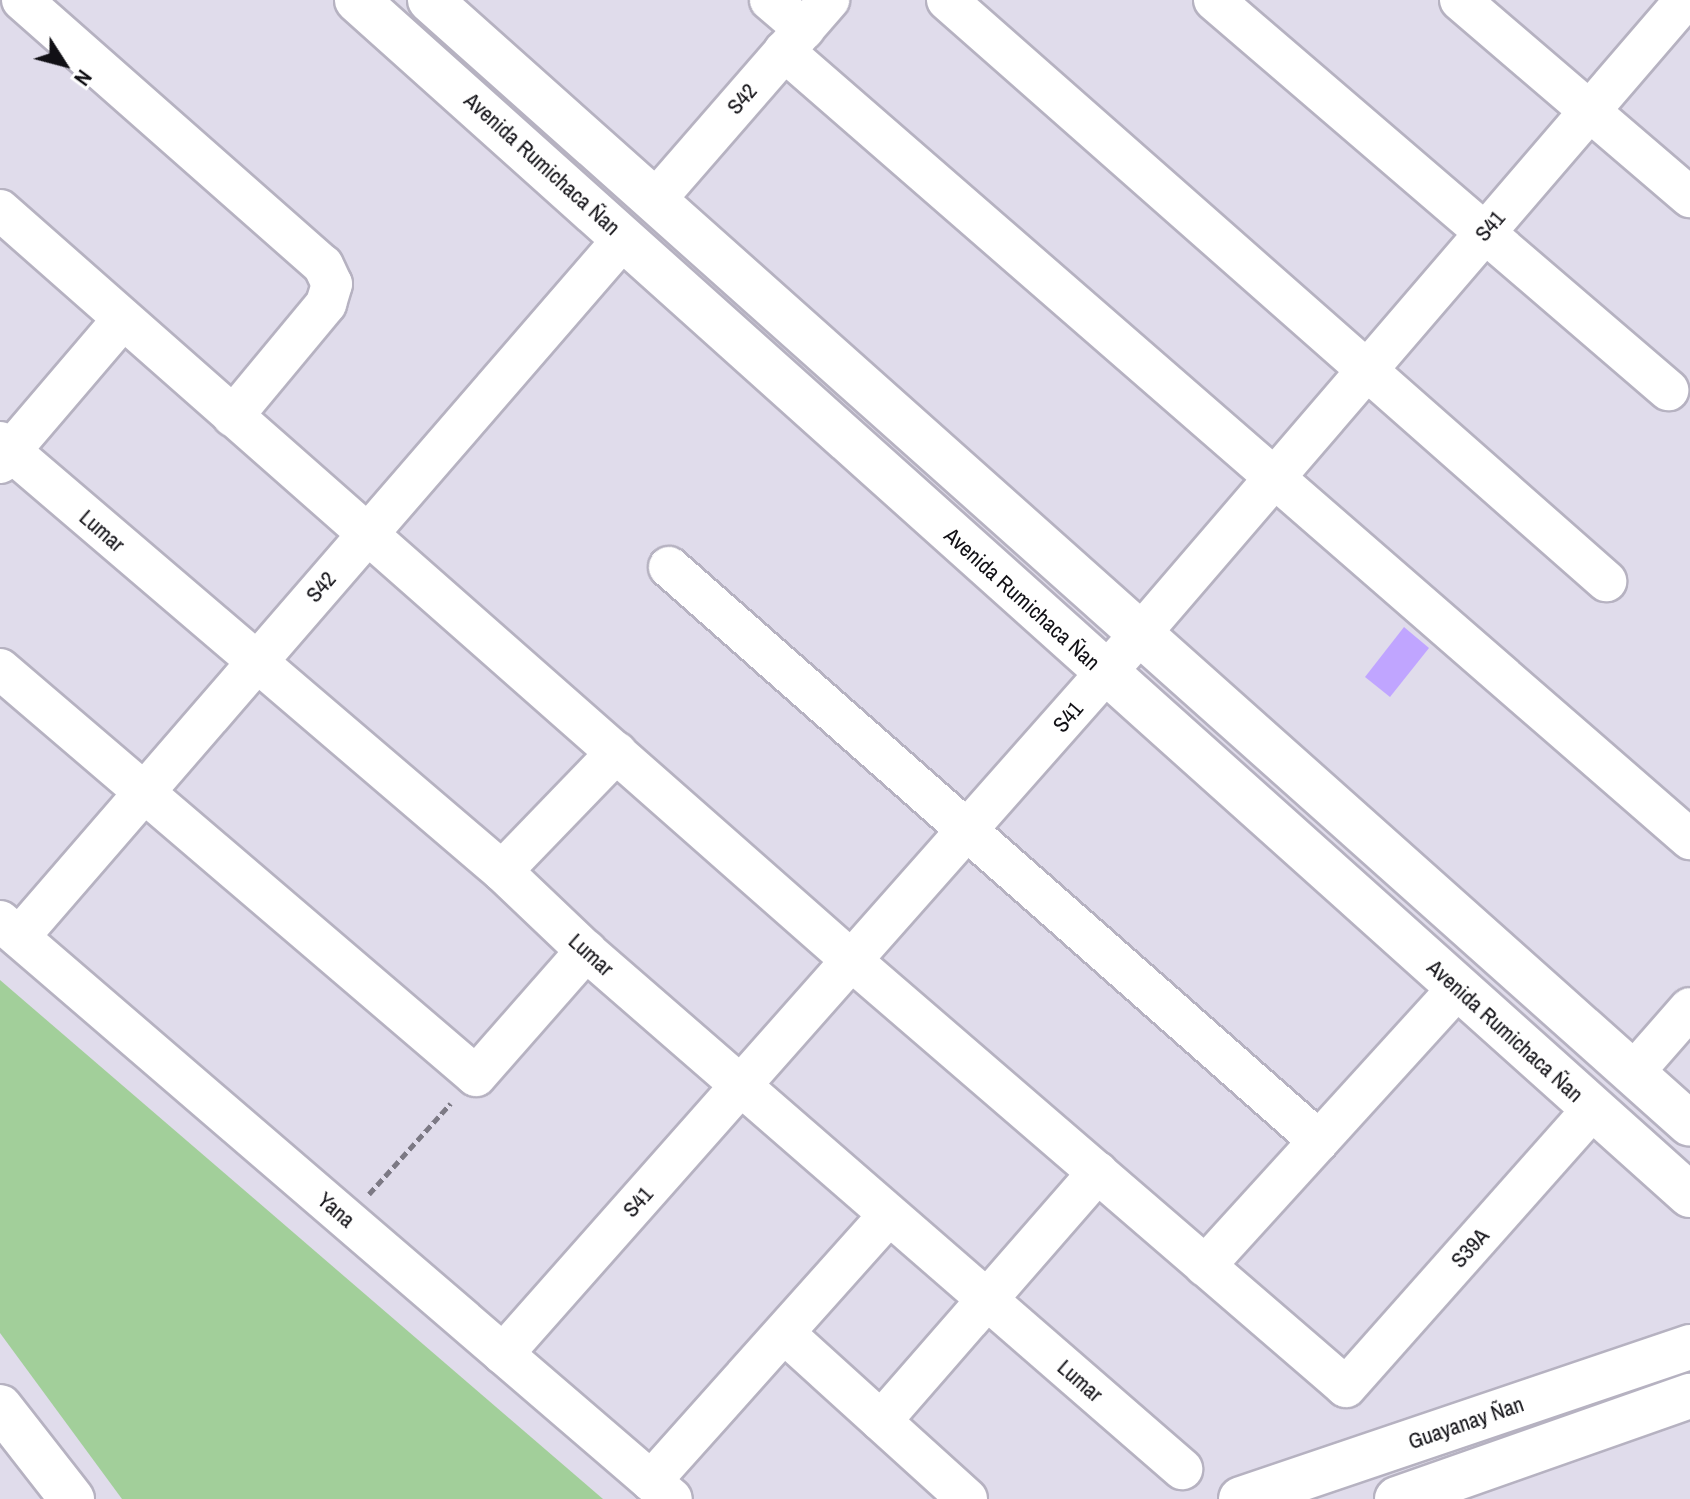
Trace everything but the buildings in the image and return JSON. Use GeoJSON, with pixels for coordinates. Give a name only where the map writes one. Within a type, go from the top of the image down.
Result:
{"type":"FeatureCollection","features":[{"type":"Feature","properties":{"kind":"street"},"geometry":{"type":"LineString","coordinates":[[22,0],[323,265],[332,284],[326,304],[233,416]]}},
{"type":"Feature","properties":{"kind":"street","name":"Avenida Rumichaca Ñan"},"geometry":{"type":"LineString","coordinates":[[357,0],[1105,675],[1690,1195]]}},
{"type":"Feature","properties":{"kind":"street"},"geometry":{"type":"LineString","coordinates":[[430,0],[1690,1124]]}},
{"type":"Feature","properties":{"kind":"street"},"geometry":{"type":"LineString","coordinates":[[770,0],[806,26],[1274,479],[1690,839]]}},
{"type":"Feature","properties":{"kind":"street"},"geometry":{"type":"LineString","coordinates":[[947,0],[1606,581]]}},
{"type":"Feature","properties":{"kind":"street"},"geometry":{"type":"LineString","coordinates":[[1214,0],[1668,390]]}},
{"type":"Feature","properties":{"kind":"street"},"geometry":{"type":"LineString","coordinates":[[1460,0],[1690,197]]}},
{"type":"Feature","properties":{"kind":"street","name":"S41"},"geometry":{"type":"LineString","coordinates":[[503,1354],[1105,675],[1685,0]]}},
{"type":"Feature","properties":{"kind":"street","name":"S42"},"geometry":{"type":"LineString","coordinates":[[656,199],[806,26]]}},
{"type":"Feature","properties":{"kind":"street"},"geometry":{"type":"LineString","coordinates":[[0,210],[852,961],[1205,1266],[1458,988]]}},
{"type":"Feature","properties":{"kind":"street","name":"S42"},"geometry":{"type":"LineString","coordinates":[[9,929],[146,790],[624,238]]}},
{"type":"Feature","properties":{"kind":"street"},"geometry":{"type":"LineString","coordinates":[[3,452],[123,319]]}},
{"type":"Feature","properties":{"kind":"street","name":"Lumar"},"geometry":{"type":"LineString","coordinates":[[3,452],[502,871],[586,951],[1182,1469]]}},
{"type":"Feature","properties":{"kind":"street"},"geometry":{"type":"LineString","coordinates":[[669,567],[1319,1141]]}},
{"type":"Feature","properties":{"kind":"street"},"geometry":{"type":"LineString","coordinates":[[0,669],[146,790],[476,1076],[586,951]]}},
{"type":"Feature","properties":{"kind":"street"},"geometry":{"type":"LineString","coordinates":[[502,871],[617,752]]}},
{"type":"Feature","properties":{"kind":"street","name":"Yana"},"geometry":{"type":"LineString","coordinates":[[9,929],[662,1490]]}},
{"type":"Feature","properties":{"kind":"street"},"geometry":{"type":"LineString","coordinates":[[1633,1073],[1690,1008]]}},
{"type":"Feature","properties":{"kind":"street","name":"S39A"},"geometry":{"type":"LineString","coordinates":[[1205,1266],[1346,1387],[1593,1109]]}},
{"type":"Feature","properties":{"kind":"street"},"geometry":{"type":"LineString","coordinates":[[881,1421],[984,1297],[1098,1172]]}},
{"type":"Feature","properties":{"kind":"street"},"geometry":{"type":"LineString","coordinates":[[662,1490],[784,1333],[889,1215]]}},
{"type":"Feature","properties":{"kind":"street"},"geometry":{"type":"LineString","coordinates":[[784,1333],[967,1499]]}},
{"type":"Feature","properties":{"kind":"street","name":"Guayanay Ñan"},"geometry":{"type":"LineString","coordinates":[[1245,1498],[1690,1347]]}},
{"type":"Feature","properties":{"kind":"street"},"geometry":{"type":"LineString","coordinates":[[1397,1499],[1690,1396]]}},
{"type":"Feature","properties":{"kind":"street"},"geometry":{"type":"LineString","coordinates":[[0,1407],[72,1499]]}},
{"type":"Feature","properties":{"kind":"path"},"geometry":{"type":"LineString","coordinates":[[347,1219],[476,1076]]}},
{"type":"Feature","properties":{"kind":"green space"},"geometry":{"type":"Polygon","coordinates":[[[0,980],[603,1499],[122,1499],[0,1333],[0,980]]]}}]}
